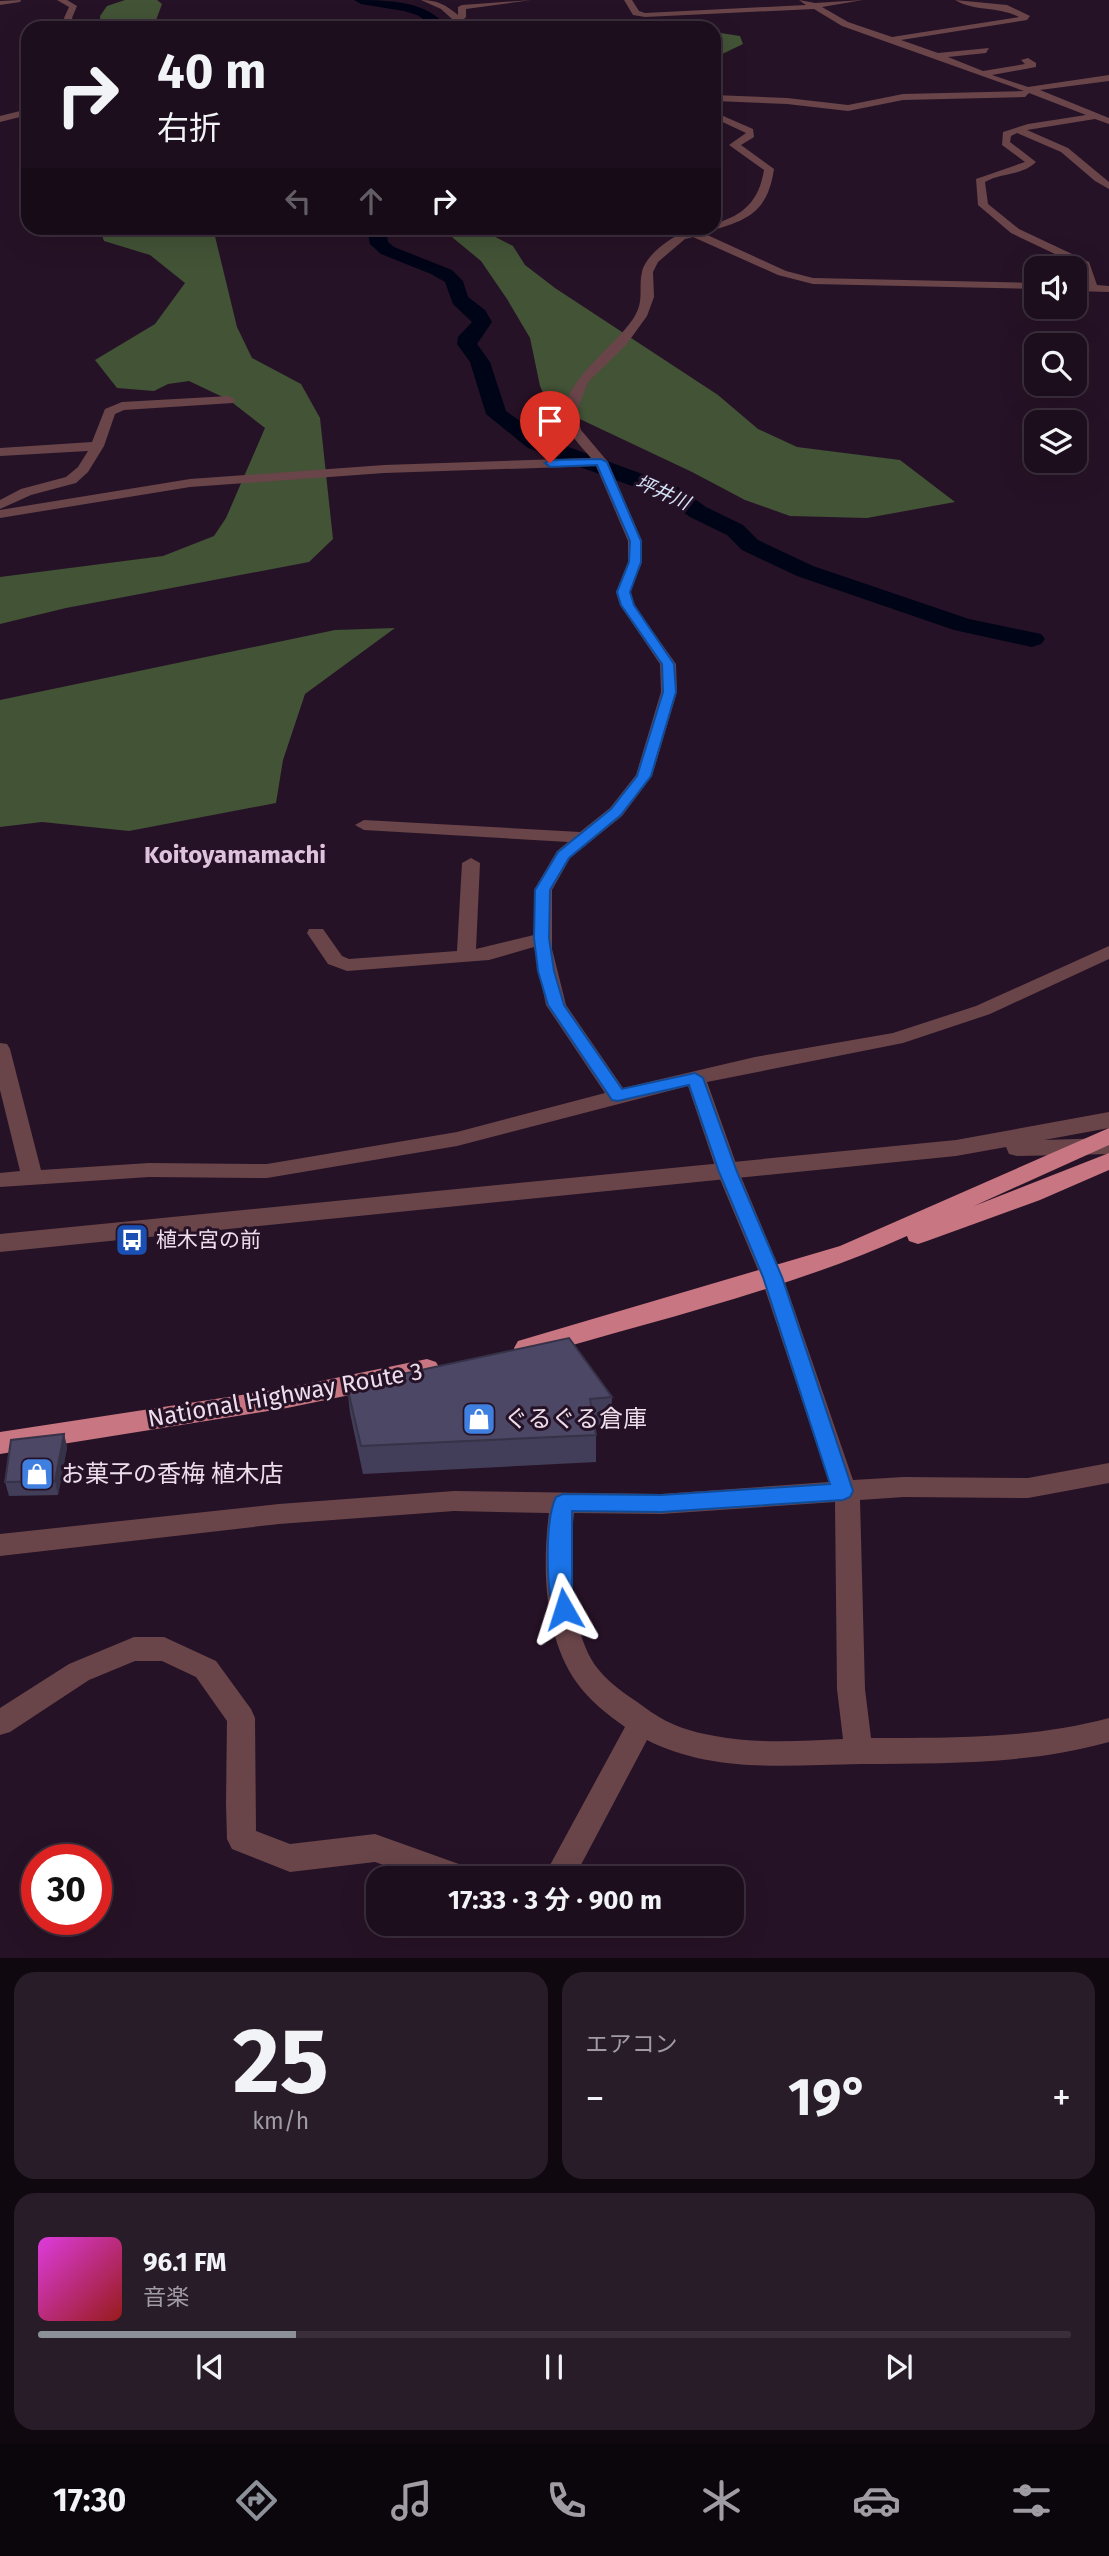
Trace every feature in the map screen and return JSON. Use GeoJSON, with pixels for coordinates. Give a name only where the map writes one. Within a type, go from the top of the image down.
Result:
{"type":"FeatureCollection","features":[{"type":"Feature","properties":{"kind":"highway"},"geometry":{"type":"LineString","coordinates":[[499,1354],[539,1345],[849,1252],[1102,1142]]}},
{"type":"Feature","properties":{"kind":"highway"},"geometry":{"type":"LineString","coordinates":[[849,1252],[898,1242],[1032,1194],[1109,1161]]}},
{"type":"Feature","properties":{"kind":"highway","name":"National Highway Route 3"},"geometry":{"type":"LineString","coordinates":[[0,1443],[287,1398],[446,1365]]}},
{"type":"Feature","properties":{"kind":"street"},"geometry":{"type":"LineString","coordinates":[[0,3],[17,0]]}},
{"type":"Feature","properties":{"kind":"street"},"geometry":{"type":"LineString","coordinates":[[61,0],[74,9],[68,18],[69,21]]}},
{"type":"Feature","properties":{"kind":"street"},"geometry":{"type":"LineString","coordinates":[[425,0],[444,8],[458,19],[462,17],[460,8],[464,6],[527,0]]}},
{"type":"Feature","properties":{"kind":"street"},"geometry":{"type":"LineString","coordinates":[[628,0],[636,13],[645,15],[814,6],[859,0]]}},
{"type":"Feature","properties":{"kind":"street"},"geometry":{"type":"LineString","coordinates":[[803,0],[834,19],[936,55],[980,74],[1030,89],[1109,121]]}},
{"type":"Feature","properties":{"kind":"street"},"geometry":{"type":"LineString","coordinates":[[891,39],[1027,18],[1007,7],[975,6],[960,0]]}},
{"type":"Feature","properties":{"kind":"street"},"geometry":{"type":"LineString","coordinates":[[936,55],[986,50]]}},
{"type":"Feature","properties":{"kind":"street"},"geometry":{"type":"LineString","coordinates":[[980,74],[1033,65],[1025,60]]}},
{"type":"Feature","properties":{"kind":"street"},"geometry":{"type":"LineString","coordinates":[[1030,89],[1109,78]]}},
{"type":"Feature","properties":{"kind":"street"},"geometry":{"type":"LineString","coordinates":[[721,98],[787,101],[848,108],[903,96],[1040,93]]}},
{"type":"Feature","properties":{"kind":"street"},"geometry":{"type":"LineString","coordinates":[[0,119],[21,110]]}},
{"type":"Feature","properties":{"kind":"street"},"geometry":{"type":"LineString","coordinates":[[1092,289],[1085,264],[1015,232],[983,205],[980,181],[989,173],[1026,167],[1031,162],[1005,143],[1006,134],[1109,112]]}},
{"type":"Feature","properties":{"kind":"street"},"geometry":{"type":"LineString","coordinates":[[721,118],[750,131],[751,135],[734,145],[769,169],[759,204],[737,219],[721,224]]}},
{"type":"Feature","properties":{"kind":"street"},"geometry":{"type":"LineString","coordinates":[[1018,130],[1059,146],[1094,178],[1109,186]]}},
{"type":"Feature","properties":{"kind":"street"},"geometry":{"type":"LineString","coordinates":[[618,1096],[556,1005],[546,971],[542,938],[543,890],[563,855],[616,812],[644,776],[669,692],[668,664],[627,605],[624,592],[635,562],[635,541],[601,462],[575,431],[570,413],[582,381],[622,342],[641,316],[648,297],[647,272],[653,260],[682,235]]}},
{"type":"Feature","properties":{"kind":"street"},"geometry":{"type":"LineString","coordinates":[[698,235],[782,273],[813,281],[1024,286]]}},
{"type":"Feature","properties":{"kind":"street"},"geometry":{"type":"LineString","coordinates":[[1087,289],[1109,289]]}},
{"type":"Feature","properties":{"kind":"street"},"geometry":{"type":"LineString","coordinates":[[0,505],[26,492],[71,480],[83,469],[97,446],[106,418],[117,407],[229,400]]}},
{"type":"Feature","properties":{"kind":"street"},"geometry":{"type":"LineString","coordinates":[[0,452],[97,446]]}},
{"type":"Feature","properties":{"kind":"street"},"geometry":{"type":"LineString","coordinates":[[0,514],[190,483],[384,469],[601,462]]}},
{"type":"Feature","properties":{"kind":"street"},"geometry":{"type":"LineString","coordinates":[[364,825],[584,838]]}},
{"type":"Feature","properties":{"kind":"street"},"geometry":{"type":"LineString","coordinates":[[466,956],[471,863]]}},
{"type":"Feature","properties":{"kind":"street"},"geometry":{"type":"LineString","coordinates":[[316,933],[335,960],[347,965],[489,954],[542,938]]}},
{"type":"Feature","properties":{"kind":"street"},"geometry":{"type":"LineString","coordinates":[[0,1180],[149,1170],[267,1171],[457,1139],[695,1078],[821,1051],[896,1039],[983,1010],[1109,952]]}},
{"type":"Feature","properties":{"kind":"street"},"geometry":{"type":"LineString","coordinates":[[0,1049],[32,1177]]}},
{"type":"Feature","properties":{"kind":"street"},"geometry":{"type":"LineString","coordinates":[[695,1078],[728,1172],[772,1277],[849,1505],[851,1689],[858,1751]]}},
{"type":"Feature","properties":{"kind":"street"},"geometry":{"type":"LineString","coordinates":[[956,1148],[1109,1120]]}},
{"type":"Feature","properties":{"kind":"street"},"geometry":{"type":"LineString","coordinates":[[0,1243],[956,1148],[1102,1142]]}},
{"type":"Feature","properties":{"kind":"street"},"geometry":{"type":"LineString","coordinates":[[0,1545],[279,1514],[454,1501],[661,1504],[904,1487],[1028,1488],[1109,1473]]}},
{"type":"Feature","properties":{"kind":"street"},"geometry":{"type":"LineString","coordinates":[[563,1503],[560,1523],[561,1590],[567,1629],[582,1668],[609,1698],[662,1734],[727,1751],[801,1754],[981,1749],[1082,1739],[1109,1730]]}},
{"type":"Feature","properties":{"kind":"street"},"geometry":{"type":"LineString","coordinates":[[0,1723],[79,1672],[134,1649],[164,1649],[206,1669],[241,1718],[242,1839],[290,1858],[375,1847],[427,1866]]}},
{"type":"Feature","properties":{"kind":"street"},"geometry":{"type":"LineString","coordinates":[[564,1866],[643,1721]]}},
{"type":"Feature","properties":{"kind":"green space"},"geometry":{"type":"Polygon","coordinates":[[[125,0],[157,0],[162,4],[156,21],[100,21],[100,16],[107,6],[125,0]]]}},
{"type":"Feature","properties":{"kind":"green space"},"geometry":{"type":"Polygon","coordinates":[[[721,33],[740,36],[743,44],[721,55],[721,33]]]}},
{"type":"Feature","properties":{"kind":"green space"},"geometry":{"type":"Polygon","coordinates":[[[102,235],[215,235],[237,327],[252,358],[301,384],[320,418],[333,539],[309,562],[66,608],[0,624],[0,577],[163,556],[214,536],[226,518],[265,428],[229,400],[189,381],[168,384],[154,391],[117,388],[95,360],[155,324],[185,283],[150,255],[104,241],[102,235]]]}},
{"type":"Feature","properties":{"kind":"green space"},"geometry":{"type":"Polygon","coordinates":[[[449,235],[492,235],[513,246],[525,265],[555,288],[718,395],[758,429],[797,447],[900,460],[955,502],[867,518],[790,516],[745,500],[548,404],[540,386],[530,338],[481,261],[449,235]]]}},
{"type":"Feature","properties":{"kind":"green space"},"geometry":{"type":"Polygon","coordinates":[[[395,628],[305,694],[283,760],[276,803],[129,831],[42,822],[0,827],[0,700],[335,630],[395,628]]]}},
{"type":"Feature","properties":{"kind":"building","name":"ぐるぐる倉庫"},"geometry":{"type":"Polygon","coordinates":[[[569,1338],[612,1397],[590,1399],[596,1435],[361,1446],[347,1386],[569,1338]]]}},
{"type":"Feature","properties":{"kind":"building","name":"お菓子の香梅 植木店"},"geometry":{"type":"Polygon","coordinates":[[[64,1434],[55,1481],[5,1482],[11,1440],[64,1434]]]}},
{"type":"Feature","properties":{"kind":"waterway","name":"坪井川"},"geometry":{"type":"LineString","coordinates":[[361,0],[406,7],[422,12],[435,21]]}},
{"type":"Feature","properties":{"kind":"waterway","name":"坪井川"},"geometry":{"type":"LineString","coordinates":[[378,235],[379,244],[387,250],[438,270],[452,279],[460,300],[478,314],[482,322],[468,337],[467,344],[480,362],[496,414],[536,443],[670,492],[698,512],[735,530],[750,545],[805,571],[963,625],[1032,639]]}},
{"type":"Feature","properties":{"kind":"place","name":"植木宮の前"},"geometry":{"type":"Point","coordinates":[132,1240]}},
{"type":"Feature","properties":{"kind":"place","name":"ぐるぐる倉庫"},"geometry":{"type":"Point","coordinates":[479,1419]}},
{"type":"Feature","properties":{"kind":"place","name":"お菓子の香梅 植木店"},"geometry":{"type":"Point","coordinates":[37,1474]}},
{"type":"Feature","properties":{"kind":"district","name":"Koitoyamamachi"},"geometry":{"type":"Point","coordinates":[235,855]}},
{"type":"Feature","properties":{"kind":"route"},"geometry":{"type":"LineString","coordinates":[[550,463],[601,462],[637,550],[624,592],[627,605],[668,664],[669,692],[659,733],[644,776],[616,812],[563,855],[543,890],[542,938],[546,971],[556,1005],[618,1096],[695,1078],[728,1172],[772,1277],[843,1491],[661,1504],[563,1503],[560,1523],[561,1590],[564,1609]]}}]}
